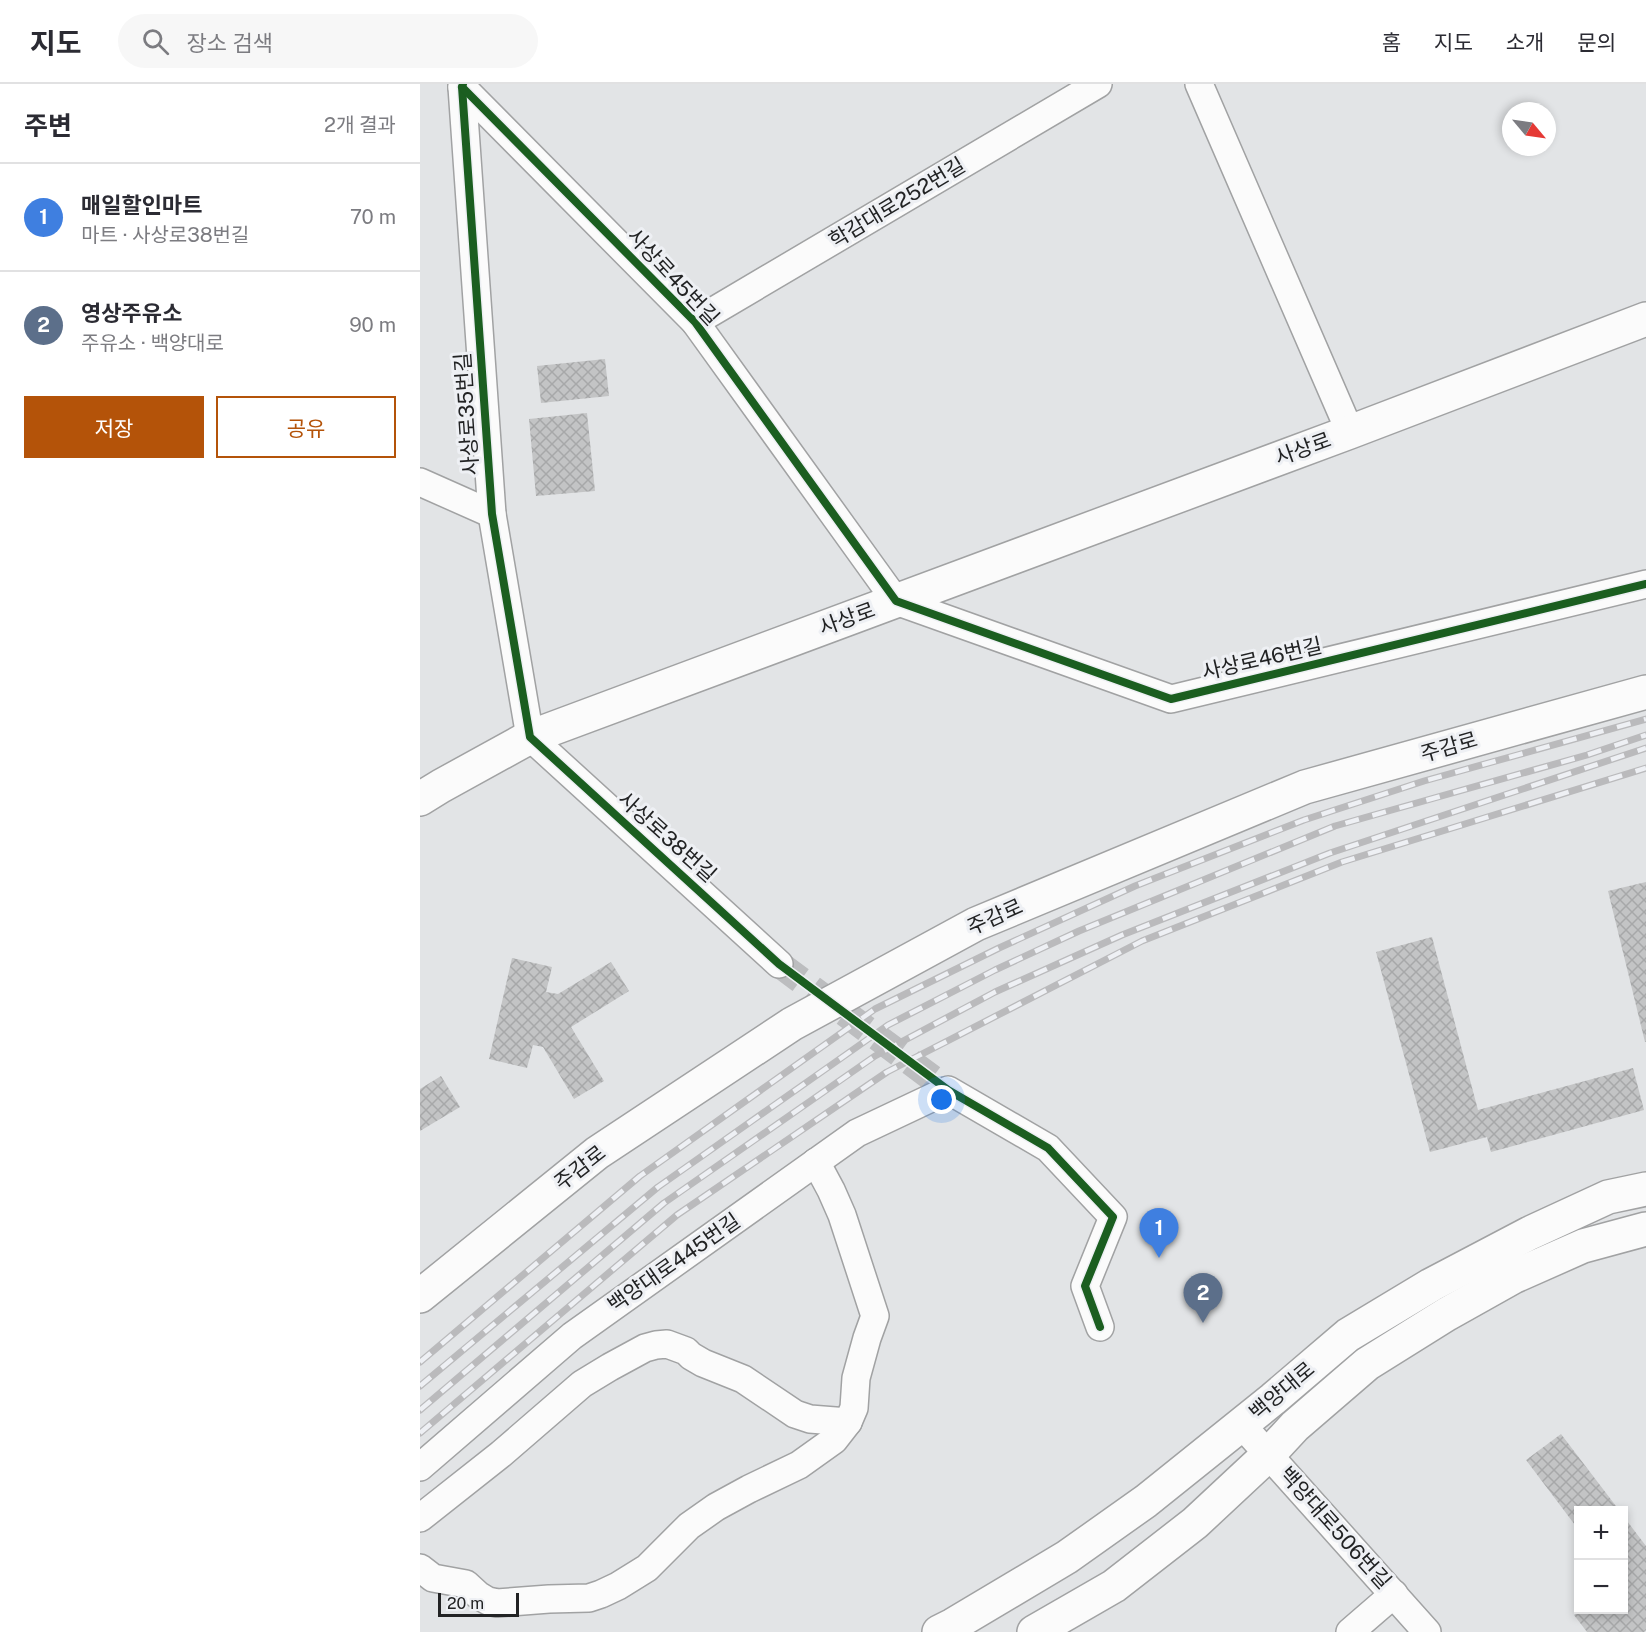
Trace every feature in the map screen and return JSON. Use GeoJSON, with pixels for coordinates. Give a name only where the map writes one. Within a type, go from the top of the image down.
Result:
{"type":"FeatureCollection","features":[{"type":"Feature","properties":{"kind":"main road","name":"사상로"},"geometry":{"type":"LineString","coordinates":[[420,799],[530,737],[1350,432],[1646,319]]}},
{"type":"Feature","properties":{"kind":"main road","name":"주감로"},"geometry":{"type":"LineString","coordinates":[[420,1296],[597,1154],[792,1024],[976,924],[1305,787],[1646,692]]}},
{"type":"Feature","properties":{"kind":"main road","name":"백양대로"},"geometry":{"type":"LineString","coordinates":[[939,1632],[1067,1557],[1146,1501],[1348,1335],[1431,1285],[1530,1233],[1608,1197],[1646,1189]]}},
{"type":"Feature","properties":{"kind":"main road","name":"백양대로"},"geometry":{"type":"LineString","coordinates":[[1034,1632],[1114,1586],[1195,1523],[1269,1455],[1295,1426],[1367,1364],[1447,1314],[1513,1277],[1583,1246],[1646,1229]]}},
{"type":"Feature","properties":{"kind":"street","name":"학감대로252번길"},"geometry":{"type":"LineString","coordinates":[[695,322],[1098,84]]}},
{"type":"Feature","properties":{"kind":"street","name":"사상로"},"geometry":{"type":"LineString","coordinates":[[1199,84],[1350,432]]}},
{"type":"Feature","properties":{"kind":"street","name":"사상로45번길"},"geometry":{"type":"LineString","coordinates":[[463,86],[695,322],[896,601]]}},
{"type":"Feature","properties":{"kind":"street","name":"사상로35번길"},"geometry":{"type":"LineString","coordinates":[[463,86],[492,514],[530,737]]}},
{"type":"Feature","properties":{"kind":"street"},"geometry":{"type":"LineString","coordinates":[[420,482],[492,514]]}},
{"type":"Feature","properties":{"kind":"street","name":"사상로46번길"},"geometry":{"type":"LineString","coordinates":[[896,601],[1171,699],[1646,584]]}},
{"type":"Feature","properties":{"kind":"street","name":"사상로38번길"},"geometry":{"type":"LineString","coordinates":[[530,737],[779,964]]}},
{"type":"Feature","properties":{"kind":"street","name":"백양대로445번길"},"geometry":{"type":"LineString","coordinates":[[420,1467],[572,1336],[857,1133],[948,1090],[1048,1148],[1113,1216],[1085,1286],[1100,1328]]}},
{"type":"Feature","properties":{"kind":"street"},"geometry":{"type":"LineString","coordinates":[[420,1568],[433,1578],[466,1584],[478,1595],[497,1603],[589,1598],[618,1586],[647,1568],[689,1526],[716,1508],[799,1465],[834,1440],[848,1422],[854,1408],[856,1378],[875,1316],[842,1215],[816,1162]]}},
{"type":"Feature","properties":{"kind":"street"},"geometry":{"type":"LineString","coordinates":[[420,1518],[501,1454],[582,1384],[610,1366],[645,1348],[656,1345],[667,1344],[686,1351],[703,1363],[742,1379],[795,1414],[810,1419],[848,1422]]}},
{"type":"Feature","properties":{"kind":"street","name":"백양대로506번길"},"geometry":{"type":"LineString","coordinates":[[1241,1425],[1427,1632]]}},
{"type":"Feature","properties":{"kind":"street"},"geometry":{"type":"LineString","coordinates":[[1350,1632],[1394,1594]]}},
{"type":"Feature","properties":{"kind":"building"},"geometry":{"type":"Polygon","coordinates":[[[605,359],[609,396],[541,403],[537,366],[605,359]]]}},
{"type":"Feature","properties":{"kind":"building"},"geometry":{"type":"Polygon","coordinates":[[[587,413],[595,491],[536,496],[529,419],[587,413]]]}},
{"type":"Feature","properties":{"kind":"building"},"geometry":{"type":"Polygon","coordinates":[[[1646,882],[1646,1042],[1645,1042],[1608,891],[1646,882]]]}},
{"type":"Feature","properties":{"kind":"building"},"geometry":{"type":"Polygon","coordinates":[[[1432,937],[1478,1110],[1633,1068],[1644,1110],[1491,1152],[1487,1137],[1430,1152],[1376,952],[1432,937]]]}},
{"type":"Feature","properties":{"kind":"building"},"geometry":{"type":"Polygon","coordinates":[[[512,958],[552,967],[546,992],[558,994],[611,962],[629,991],[571,1027],[604,1081],[574,1099],[543,1047],[533,1045],[527,1068],[489,1059],[512,958]]]}},
{"type":"Feature","properties":{"kind":"building"},"geometry":{"type":"Polygon","coordinates":[[[441,1076],[460,1107],[420,1131],[420,1089],[441,1076]]]}},
{"type":"Feature","properties":{"kind":"building"},"geometry":{"type":"Polygon","coordinates":[[[1561,1434],[1616,1506],[1574,1506],[1574,1524],[1526,1460],[1561,1434]]]}},
{"type":"Feature","properties":{"kind":"building"},"geometry":{"type":"Polygon","coordinates":[[[1628,1522],[1646,1546],[1646,1630],[1644,1632],[1587,1632],[1574,1615],[1628,1614],[1628,1522]]]}},
{"type":"Feature","properties":{"kind":"tunnel"},"geometry":{"type":"LineString","coordinates":[[779,964],[948,1090]]}},
{"type":"Feature","properties":{"kind":"railway"},"geometry":{"type":"LineString","coordinates":[[420,1362],[640,1176],[875,1009],[999,948],[1135,886],[1304,820],[1424,781],[1646,719]]}},
{"type":"Feature","properties":{"kind":"railway"},"geometry":{"type":"LineString","coordinates":[[420,1386],[658,1187],[888,1025],[995,970],[1079,931],[1335,826],[1587,755],[1646,735]]}},
{"type":"Feature","properties":{"kind":"railway"},"geometry":{"type":"LineString","coordinates":[[420,1410],[664,1203],[875,1056],[995,992],[1122,935],[1330,853],[1646,748]]}},
{"type":"Feature","properties":{"kind":"railway"},"geometry":{"type":"LineString","coordinates":[[420,1433],[677,1215],[887,1072],[1142,941],[1342,862],[1646,768]]}},
{"type":"Feature","properties":{"kind":"cycle path"},"geometry":{"type":"LineString","coordinates":[[463,84],[492,514],[530,737],[779,964],[948,1090],[1048,1148],[1113,1217],[1085,1286],[1100,1327]]}},
{"type":"Feature","properties":{"kind":"cycle path"},"geometry":{"type":"LineString","coordinates":[[462,87],[695,322],[896,601],[1171,699],[1646,584]]}},
{"type":"Feature","properties":{"kind":"place","name":"매일할인마트"},"geometry":{"type":"Point","coordinates":[1159,1258]}},
{"type":"Feature","properties":{"kind":"place","name":"영상주유소"},"geometry":{"type":"Point","coordinates":[1203,1323]}}]}
